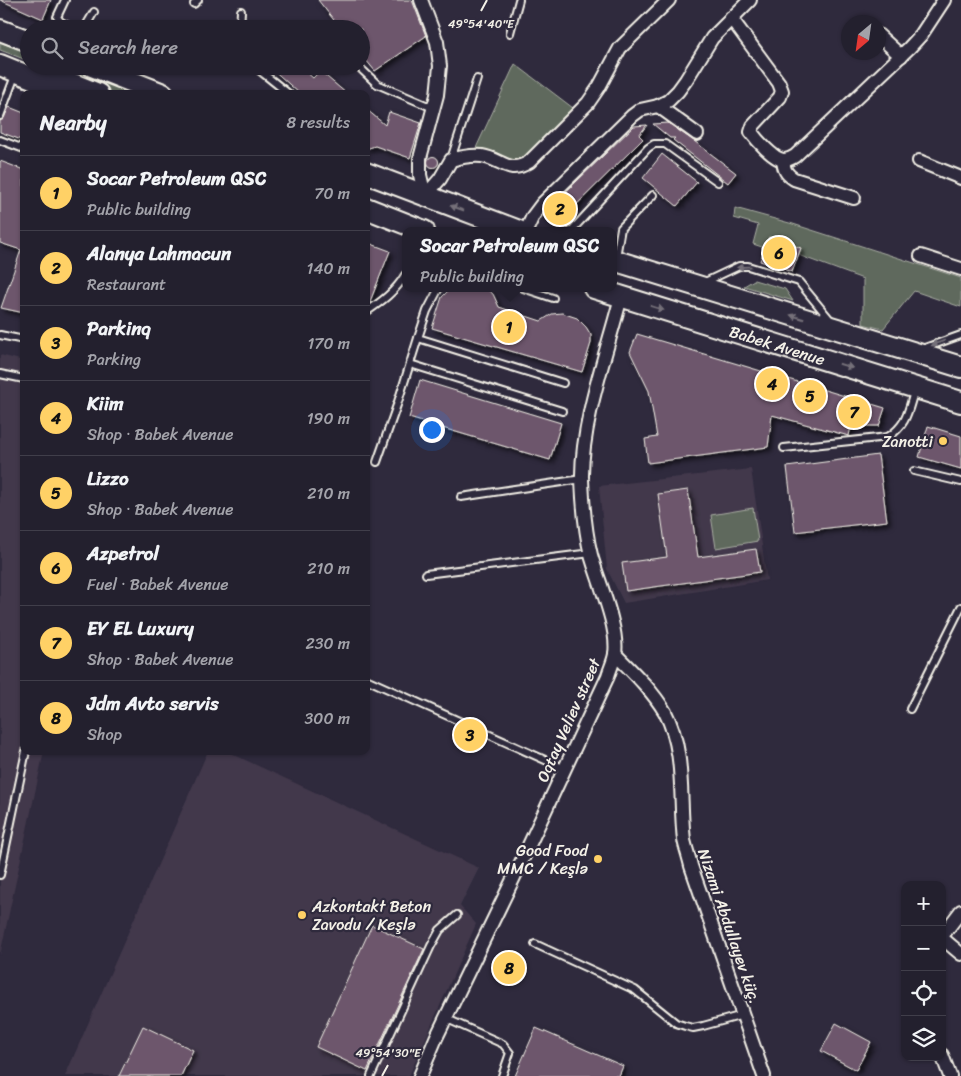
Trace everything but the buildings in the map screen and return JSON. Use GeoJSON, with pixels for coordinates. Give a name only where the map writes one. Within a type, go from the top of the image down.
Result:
{"type":"FeatureCollection","features":[{"type":"Feature","properties":{"kind":"main road"},"geometry":{"type":"LineString","coordinates":[[0,30],[20,38]]}},
{"type":"Feature","properties":{"kind":"main road"},"geometry":{"type":"LineString","coordinates":[[0,55],[18,68]]}},
{"type":"Feature","properties":{"kind":"main road"},"geometry":{"type":"LineString","coordinates":[[33,75],[64,90]]}},
{"type":"Feature","properties":{"kind":"main road"},"geometry":{"type":"LineString","coordinates":[[40,75],[86,90]]}},
{"type":"Feature","properties":{"kind":"main road"},"geometry":{"type":"LineString","coordinates":[[100,75],[136,90]]}},
{"type":"Feature","properties":{"kind":"main road"},"geometry":{"type":"LineString","coordinates":[[115,75],[153,90]]}},
{"type":"Feature","properties":{"kind":"main road"},"geometry":{"type":"LineString","coordinates":[[370,175],[509,227]]}},
{"type":"Feature","properties":{"kind":"main road"},"geometry":{"type":"LineString","coordinates":[[370,210],[413,227]]}},
{"type":"Feature","properties":{"kind":"main road","name":"Babek Avenue"},"geometry":{"type":"LineString","coordinates":[[617,262],[961,367]]}},
{"type":"Feature","properties":{"kind":"main road","name":"Babek Avenue"},"geometry":{"type":"LineString","coordinates":[[606,292],[961,402]]}},
{"type":"Feature","properties":{"kind":"street"},"geometry":{"type":"LineString","coordinates":[[421,0],[437,42],[440,66],[437,95],[420,158],[420,175],[425,196]]}},
{"type":"Feature","properties":{"kind":"street"},"geometry":{"type":"LineString","coordinates":[[425,196],[440,179],[451,160],[465,156],[483,156],[510,167],[521,167],[529,162],[588,104],[620,48],[669,0]]}},
{"type":"Feature","properties":{"kind":"street"},"geometry":{"type":"LineString","coordinates":[[528,227],[542,204],[632,116],[640,110],[668,102],[678,91],[712,38],[750,0]]}},
{"type":"Feature","properties":{"kind":"street"},"geometry":{"type":"LineString","coordinates":[[731,18],[779,83],[782,90],[780,97],[753,126],[751,132],[777,158],[783,160],[795,156],[901,56],[921,35],[944,0]]}},
{"type":"Feature","properties":{"kind":"street"},"geometry":{"type":"LineString","coordinates":[[886,43],[901,56]]}},
{"type":"Feature","properties":{"kind":"street"},"geometry":{"type":"LineString","coordinates":[[658,106],[698,134]]}},
{"type":"Feature","properties":{"kind":"street"},"geometry":{"type":"LineString","coordinates":[[783,160],[784,169],[794,179],[854,198]]}},
{"type":"Feature","properties":{"kind":"street"},"geometry":{"type":"LineString","coordinates":[[919,161],[961,178]]}},
{"type":"Feature","properties":{"kind":"street"},"geometry":{"type":"LineString","coordinates":[[920,256],[961,269]]}},
{"type":"Feature","properties":{"kind":"street","name":"Oqtay Veliev street"},"geometry":{"type":"LineString","coordinates":[[420,1076],[445,1018],[517,871],[608,676],[615,654],[615,640],[611,620],[591,553],[585,520],[582,479],[588,426],[621,297]]}},
{"type":"Feature","properties":{"kind":"street","name":"Nizami Abdullayev küç."},"geometry":{"type":"LineString","coordinates":[[615,654],[656,698],[666,714],[677,744],[680,759],[684,841],[764,1076]]}},
{"type":"Feature","properties":{"kind":"street"},"geometry":{"type":"LineString","coordinates":[[946,932],[961,911]]}},
{"type":"Feature","properties":{"kind":"street"},"geometry":{"type":"LineString","coordinates":[[946,941],[961,954]]}},
{"type":"Feature","properties":{"kind":"street"},"geometry":{"type":"LineString","coordinates":[[944,1061],[950,1076]]}},
{"type":"Feature","properties":{"kind":"lane"},"geometry":{"type":"LineString","coordinates":[[59,20],[57,17],[65,0]]}},
{"type":"Feature","properties":{"kind":"lane"},"geometry":{"type":"LineString","coordinates":[[510,33],[519,0]]}},
{"type":"Feature","properties":{"kind":"lane"},"geometry":{"type":"LineString","coordinates":[[240,20],[241,11]]}},
{"type":"Feature","properties":{"kind":"lane"},"geometry":{"type":"LineString","coordinates":[[89,20],[94,12]]}},
{"type":"Feature","properties":{"kind":"lane"},"geometry":{"type":"LineString","coordinates":[[0,116],[18,68]]}},
{"type":"Feature","properties":{"kind":"lane"},"geometry":{"type":"LineString","coordinates":[[265,75],[283,90]]}},
{"type":"Feature","properties":{"kind":"lane"},"geometry":{"type":"LineString","coordinates":[[368,75],[377,84],[433,108]]}},
{"type":"Feature","properties":{"kind":"lane"},"geometry":{"type":"LineString","coordinates":[[451,160],[477,79]]}},
{"type":"Feature","properties":{"kind":"lane"},"geometry":{"type":"LineString","coordinates":[[0,140],[20,148]]}},
{"type":"Feature","properties":{"kind":"lane"},"geometry":{"type":"LineString","coordinates":[[575,227],[648,148],[654,144],[665,144],[718,182]]}},
{"type":"Feature","properties":{"kind":"lane"},"geometry":{"type":"LineString","coordinates":[[617,247],[621,228],[653,195]]}},
{"type":"Feature","properties":{"kind":"lane"},"geometry":{"type":"LineString","coordinates":[[697,286],[738,266],[748,266],[799,282],[838,329]]}},
{"type":"Feature","properties":{"kind":"lane"},"geometry":{"type":"LineString","coordinates":[[370,309],[384,300],[402,281]]}},
{"type":"Feature","properties":{"kind":"lane"},"geometry":{"type":"LineString","coordinates":[[377,462],[426,311],[437,292]]}},
{"type":"Feature","properties":{"kind":"lane"},"geometry":{"type":"LineString","coordinates":[[535,292],[553,298]]}},
{"type":"Feature","properties":{"kind":"lane"},"geometry":{"type":"LineString","coordinates":[[0,335],[20,339]]}},
{"type":"Feature","properties":{"kind":"lane"},"geometry":{"type":"LineString","coordinates":[[914,352],[961,335]]}},
{"type":"Feature","properties":{"kind":"lane"},"geometry":{"type":"LineString","coordinates":[[418,338],[563,384]]}},
{"type":"Feature","properties":{"kind":"lane"},"geometry":{"type":"LineString","coordinates":[[410,364],[562,411]]}},
{"type":"Feature","properties":{"kind":"lane"},"geometry":{"type":"LineString","coordinates":[[0,374],[20,379]]}},
{"type":"Feature","properties":{"kind":"lane"},"geometry":{"type":"LineString","coordinates":[[784,448],[888,437],[898,430],[904,422],[915,388]]}},
{"type":"Feature","properties":{"kind":"lane"},"geometry":{"type":"LineString","coordinates":[[914,471],[961,482]]}},
{"type":"Feature","properties":{"kind":"lane"},"geometry":{"type":"LineString","coordinates":[[461,497],[582,479]]}},
{"type":"Feature","properties":{"kind":"lane"},"geometry":{"type":"LineString","coordinates":[[426,574],[591,553]]}},
{"type":"Feature","properties":{"kind":"lane"},"geometry":{"type":"LineString","coordinates":[[910,709],[961,607]]}},
{"type":"Feature","properties":{"kind":"lane"},"geometry":{"type":"LineString","coordinates":[[370,681],[565,769]]}},
{"type":"Feature","properties":{"kind":"lane"},"geometry":{"type":"LineString","coordinates":[[0,875],[25,755]]}},
{"type":"Feature","properties":{"kind":"lane"},"geometry":{"type":"LineString","coordinates":[[371,1076],[431,946],[440,930],[456,915]]}},
{"type":"Feature","properties":{"kind":"lane"},"geometry":{"type":"LineString","coordinates":[[535,944],[635,990],[676,1023],[693,1028],[743,1015]]}},
{"type":"Feature","properties":{"kind":"lane"},"geometry":{"type":"LineString","coordinates":[[445,1018],[503,1044],[510,1053],[502,1076]]}},
{"type":"Feature","properties":{"kind":"shaded area"},"geometry":{"type":"Polygon","coordinates":[[[0,355],[20,360],[20,755],[43,755],[0,955],[0,355]]]}},
{"type":"Feature","properties":{"kind":"shaded area"},"geometry":{"type":"Polygon","coordinates":[[[751,469],[767,580],[624,603],[607,569],[599,486],[751,469]]]}},
{"type":"Feature","properties":{"kind":"shaded area","name":"Azkontakt Beton Zavodu / Keşlə"},"geometry":{"type":"Polygon","coordinates":[[[206,755],[235,755],[479,868],[460,906],[476,924],[409,1076],[65,1076],[206,755]]]}},
{"type":"Feature","properties":{"kind":"green space"},"geometry":{"type":"Polygon","coordinates":[[[0,42],[20,50],[20,58],[0,50],[0,42]]]}},
{"type":"Feature","properties":{"kind":"green space"},"geometry":{"type":"Polygon","coordinates":[[[515,64],[573,108],[524,158],[513,161],[476,148],[515,64]]]}},
{"type":"Feature","properties":{"kind":"green space"},"geometry":{"type":"Polygon","coordinates":[[[63,75],[85,75],[123,90],[99,90],[63,75]]]}},
{"type":"Feature","properties":{"kind":"green space"},"geometry":{"type":"Polygon","coordinates":[[[735,208],[793,224],[961,278],[961,307],[914,291],[883,329],[863,324],[863,279],[798,255],[800,248],[769,237],[765,248],[753,244],[758,225],[734,218],[735,208]]]}},
{"type":"Feature","properties":{"kind":"green space"},"geometry":{"type":"Polygon","coordinates":[[[754,280],[785,289],[793,301],[744,286],[754,280]]]}},
{"type":"Feature","properties":{"kind":"green space"},"geometry":{"type":"Polygon","coordinates":[[[753,508],[758,541],[716,548],[711,515],[753,508]]]}},
{"type":"Feature","properties":{"kind":"place","name":"Alanya Lahmacun"},"geometry":{"type":"Point","coordinates":[560,209]}},
{"type":"Feature","properties":{"kind":"place","name":"Azpetrol"},"geometry":{"type":"Point","coordinates":[779,253]}},
{"type":"Feature","properties":{"kind":"place","name":"Socar Petroleum QSC"},"geometry":{"type":"Point","coordinates":[509,327]}},
{"type":"Feature","properties":{"kind":"place","name":"Kiim"},"geometry":{"type":"Point","coordinates":[772,384]}},
{"type":"Feature","properties":{"kind":"place","name":"Lizzo"},"geometry":{"type":"Point","coordinates":[810,396]}},
{"type":"Feature","properties":{"kind":"place","name":"EY EL Luxury"},"geometry":{"type":"Point","coordinates":[854,412]}},
{"type":"Feature","properties":{"kind":"place","name":"Zanotti"},"geometry":{"type":"Point","coordinates":[943,441]}},
{"type":"Feature","properties":{"kind":"place","name":"Parkinq"},"geometry":{"type":"Point","coordinates":[470,735]}},
{"type":"Feature","properties":{"kind":"place","name":"Good Food MMC / Keşlə"},"geometry":{"type":"Point","coordinates":[598,859]}},
{"type":"Feature","properties":{"kind":"place","name":"Azkontakt Beton Zavodu / Keşlə"},"geometry":{"type":"Point","coordinates":[302,915]}},
{"type":"Feature","properties":{"kind":"place","name":"Jdm Avto servis"},"geometry":{"type":"Point","coordinates":[509,968]}}]}
